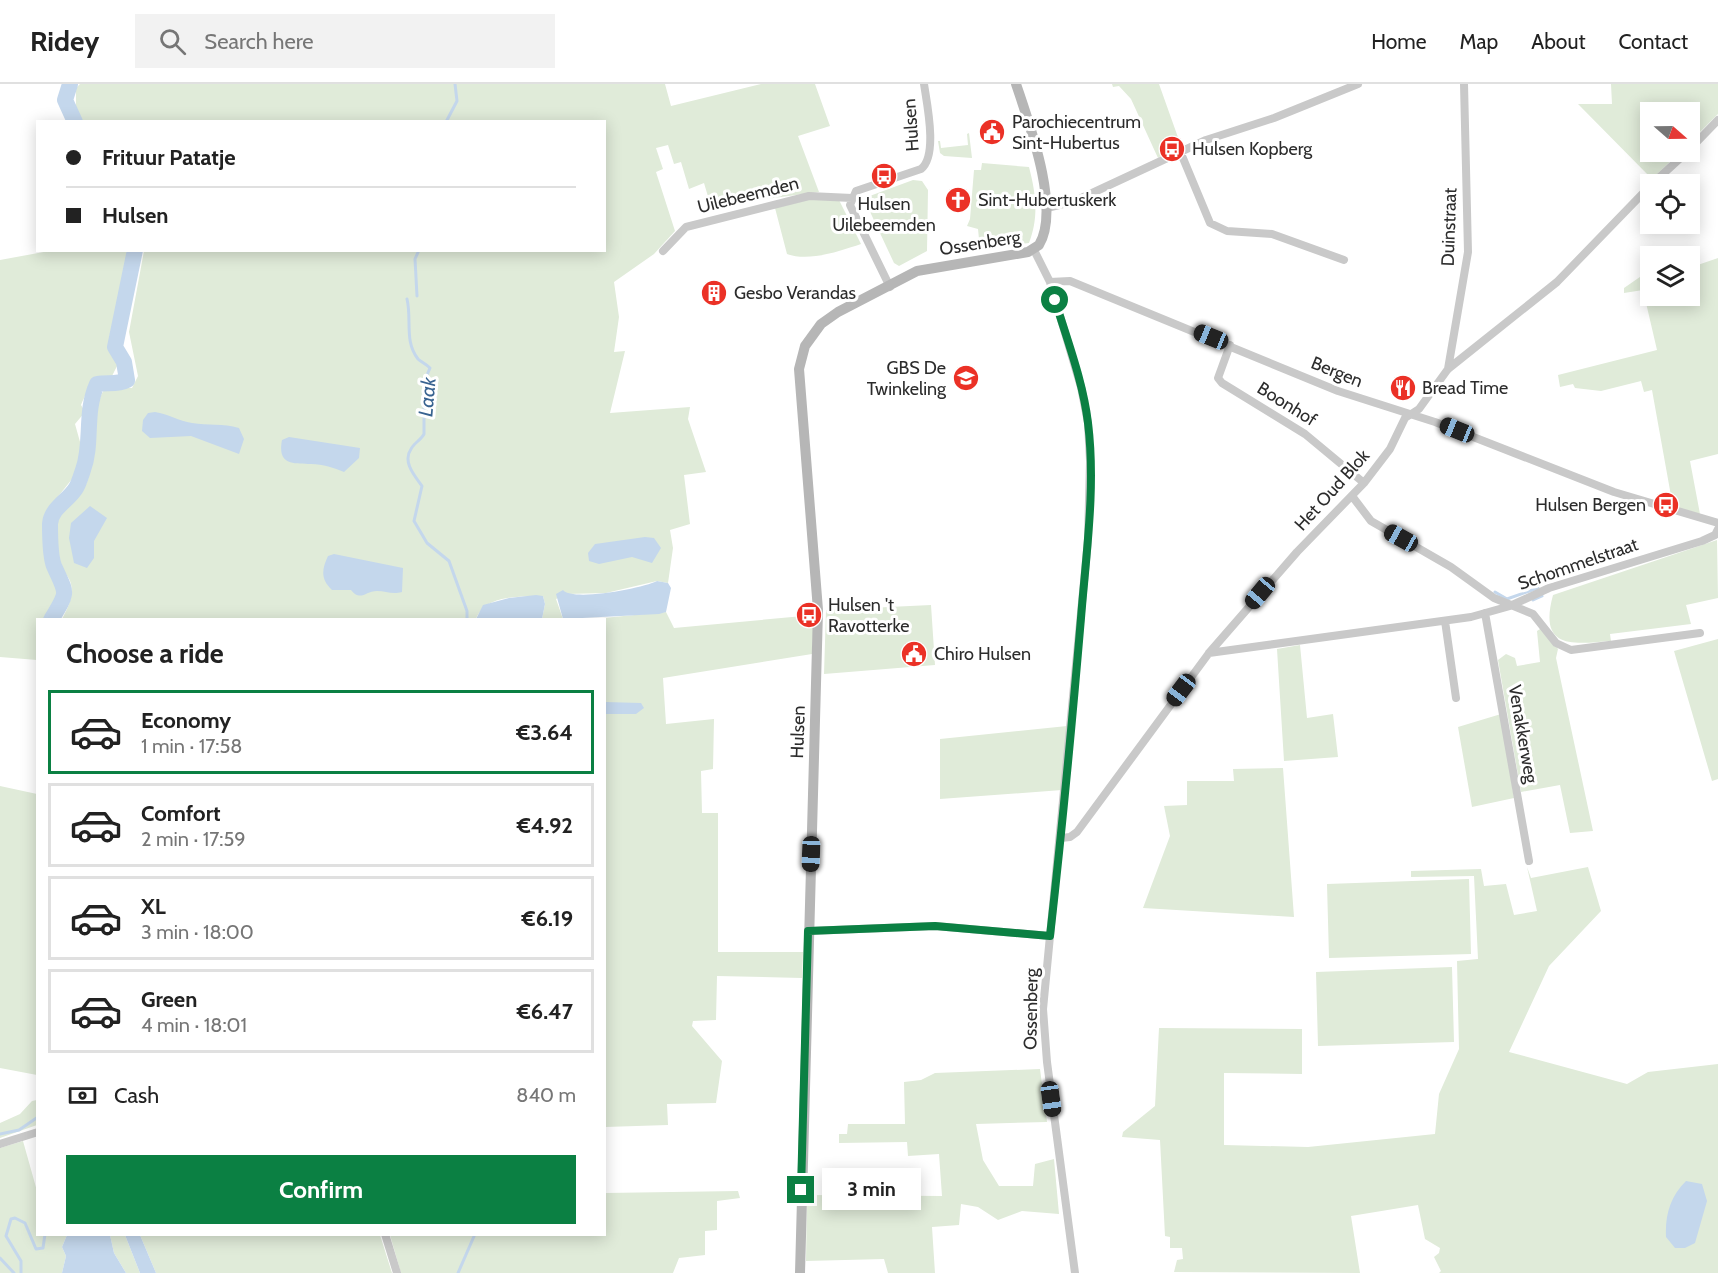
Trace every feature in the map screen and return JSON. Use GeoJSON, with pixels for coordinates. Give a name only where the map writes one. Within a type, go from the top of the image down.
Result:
{"type":"FeatureCollection","features":[{"type":"Feature","properties":{"kind":"street","name":"Hulsen"},"geometry":{"type":"LineString","coordinates":[[852,198],[856,191],[874,183],[898,178],[921,169],[927,164],[930,156],[930,138],[924,84]]}},
{"type":"Feature","properties":{"kind":"street","name":"Ossenberg"},"geometry":{"type":"LineString","coordinates":[[931,267],[1034,250],[1045,233],[1047,208],[1039,166],[1016,84]]}},
{"type":"Feature","properties":{"kind":"street"},"geometry":{"type":"LineString","coordinates":[[1047,208],[1075,201],[1180,151],[1358,84]]}},
{"type":"Feature","properties":{"kind":"street","name":"Duinstraat"},"geometry":{"type":"LineString","coordinates":[[1448,369],[1468,252],[1464,84]]}},
{"type":"Feature","properties":{"kind":"street","name":"Het Oud Blok"},"geometry":{"type":"LineString","coordinates":[[1700,139],[1718,120]]}},
{"type":"Feature","properties":{"kind":"street"},"geometry":{"type":"LineString","coordinates":[[1180,151],[1210,223],[1227,231],[1272,234],[1344,261]]}},
{"type":"Feature","properties":{"kind":"street","name":"Het Oud Blok"},"geometry":{"type":"LineString","coordinates":[[1663,174],[1676,162]]}},
{"type":"Feature","properties":{"kind":"street","name":"Uilebeemden"},"geometry":{"type":"LineString","coordinates":[[663,251],[686,227],[809,196],[852,198]]}},
{"type":"Feature","properties":{"kind":"street","name":"Het Oud Blok"},"geometry":{"type":"LineString","coordinates":[[1062,838],[1070,837],[1077,832],[1209,653],[1290,560],[1364,483],[1390,449],[1406,418],[1412,414],[1448,369],[1557,282],[1640,196]]}},
{"type":"Feature","properties":{"kind":"street"},"geometry":{"type":"LineString","coordinates":[[852,198],[850,205],[890,287]]}},
{"type":"Feature","properties":{"kind":"street","name":"Ossenberg"},"geometry":{"type":"LineString","coordinates":[[1034,250],[1050,282],[1081,387],[1088,423],[1090,461],[1088,540],[1062,838],[1044,994],[1044,1029],[1075,1273]]}},
{"type":"Feature","properties":{"kind":"street","name":"Hulsen"},"geometry":{"type":"LineString","coordinates":[[800,1273],[818,610],[799,369],[805,346],[821,324],[838,312],[918,271],[931,267]]}},
{"type":"Feature","properties":{"kind":"street","name":"Bergen"},"geometry":{"type":"LineString","coordinates":[[1050,282],[1070,281],[1338,391],[1412,414],[1614,492],[1718,524]]}},
{"type":"Feature","properties":{"kind":"street","name":"Boonhof"},"geometry":{"type":"LineString","coordinates":[[1230,345],[1219,373],[1218,378],[1222,383],[1305,434],[1364,483]]}},
{"type":"Feature","properties":{"kind":"street"},"geometry":{"type":"LineString","coordinates":[[1352,496],[1371,521],[1450,567],[1494,598],[1533,614],[1556,643],[1571,650],[1700,633]]}},
{"type":"Feature","properties":{"kind":"street","name":"Schommelstraat"},"geometry":{"type":"LineString","coordinates":[[1209,653],[1445,621],[1485,613],[1510,606],[1550,588],[1702,541],[1715,535],[1718,530]]}},
{"type":"Feature","properties":{"kind":"street","name":"Venakkerweg"},"geometry":{"type":"LineString","coordinates":[[1485,613],[1529,861]]}},
{"type":"Feature","properties":{"kind":"street"},"geometry":{"type":"LineString","coordinates":[[1445,621],[1456,698]]}},
{"type":"Feature","properties":{"kind":"street"},"geometry":{"type":"LineString","coordinates":[[808,931],[935,926],[1050,936]]}},
{"type":"Feature","properties":{"kind":"street"},"geometry":{"type":"LineString","coordinates":[[0,1144],[36,1133]]}},
{"type":"Feature","properties":{"kind":"street"},"geometry":{"type":"LineString","coordinates":[[386,1236],[397,1273]]}},
{"type":"Feature","properties":{"kind":"green space"},"geometry":{"type":"Polygon","coordinates":[[[80,84],[665,84],[671,106],[761,84],[815,84],[830,126],[798,136],[819,192],[766,199],[712,210],[704,183],[689,189],[681,162],[674,164],[668,145],[656,148],[663,169],[656,172],[675,231],[654,254],[614,282],[619,317],[614,352],[625,351],[610,413],[690,407],[688,419],[706,472],[684,475],[690,524],[670,530],[673,548],[668,583],[657,581],[606,593],[566,594],[556,599],[563,618],[542,618],[545,604],[543,596],[505,598],[487,605],[477,618],[62,618],[70,603],[72,589],[59,559],[56,541],[57,524],[87,482],[92,458],[96,411],[105,388],[132,388],[138,376],[129,332],[144,252],[606,252],[606,120],[82,120],[76,110],[76,88],[80,84]]]}},
{"type":"Feature","properties":{"kind":"green space"},"geometry":{"type":"Polygon","coordinates":[[[1112,84],[1159,84],[1180,143],[1158,158],[1131,99],[1119,86],[1113,87],[1112,84]]]}},
{"type":"Feature","properties":{"kind":"green space"},"geometry":{"type":"Polygon","coordinates":[[[1611,84],[1718,84],[1718,114],[1700,132],[1700,102],[1640,102],[1640,162],[1670,162],[1657,174],[1647,174],[1578,104],[1612,104],[1611,84]]]}},
{"type":"Feature","properties":{"kind":"green space"},"geometry":{"type":"Polygon","coordinates":[[[969,133],[972,158],[944,156],[940,153],[938,141],[940,141],[941,148],[968,145],[967,134],[969,133]]]}},
{"type":"Feature","properties":{"kind":"green space"},"geometry":{"type":"Polygon","coordinates":[[[982,163],[1029,167],[1035,205],[1034,224],[1029,243],[980,249],[978,229],[967,226],[970,219],[974,170],[981,170],[982,163]]]}},
{"type":"Feature","properties":{"kind":"green space"},"geometry":{"type":"Polygon","coordinates":[[[913,180],[922,181],[928,190],[927,251],[899,266],[894,263],[865,201],[867,197],[913,180]]]}},
{"type":"Feature","properties":{"kind":"green space"},"geometry":{"type":"Polygon","coordinates":[[[807,200],[839,200],[861,244],[815,256],[787,254],[775,208],[807,200]]]}},
{"type":"Feature","properties":{"kind":"green space"},"geometry":{"type":"Polygon","coordinates":[[[44,252],[128,252],[109,340],[118,364],[112,376],[100,379],[89,389],[81,405],[85,412],[75,424],[82,449],[79,462],[72,479],[49,508],[43,527],[47,560],[62,591],[46,618],[36,618],[36,660],[0,657],[0,260],[44,252]]]}},
{"type":"Feature","properties":{"kind":"green space"},"geometry":{"type":"Polygon","coordinates":[[[1718,258],[1718,454],[1690,461],[1700,514],[1673,507],[1652,390],[1644,392],[1641,381],[1601,391],[1575,388],[1573,384],[1560,387],[1558,375],[1657,350],[1647,306],[1700,306],[1700,264],[1718,258]]]}},
{"type":"Feature","properties":{"kind":"green space"},"geometry":{"type":"Polygon","coordinates":[[[1640,277],[1640,290],[1624,293],[1624,288],[1640,277]]]}},
{"type":"Feature","properties":{"kind":"green space"},"geometry":{"type":"Polygon","coordinates":[[[1717,540],[1718,598],[1686,605],[1691,624],[1610,634],[1611,641],[1584,643],[1562,640],[1555,635],[1550,626],[1553,595],[1717,540]]]}},
{"type":"Feature","properties":{"kind":"green space"},"geometry":{"type":"Polygon","coordinates":[[[931,605],[935,665],[824,674],[826,610],[931,605]]]}},
{"type":"Feature","properties":{"kind":"green space"},"geometry":{"type":"Polygon","coordinates":[[[666,612],[674,628],[814,615],[812,654],[663,678],[666,724],[714,719],[713,769],[701,771],[702,813],[718,813],[718,952],[803,952],[802,978],[717,976],[716,1020],[693,1021],[692,1026],[722,1061],[716,1103],[667,1104],[668,1125],[606,1127],[606,618],[603,618],[666,612]]]}},
{"type":"Feature","properties":{"kind":"green space"},"geometry":{"type":"Polygon","coordinates":[[[1543,627],[1558,649],[1556,658],[1593,831],[1570,833],[1560,785],[1521,792],[1498,660],[1506,654],[1515,658],[1517,666],[1540,662],[1537,631],[1543,627]]]}},
{"type":"Feature","properties":{"kind":"green space"},"geometry":{"type":"Polygon","coordinates":[[[1718,639],[1718,779],[1712,781],[1674,651],[1718,639]]]}},
{"type":"Feature","properties":{"kind":"green space"},"geometry":{"type":"Polygon","coordinates":[[[1300,645],[1307,718],[1333,714],[1338,757],[1284,761],[1277,649],[1300,645]]]}},
{"type":"Feature","properties":{"kind":"green space"},"geometry":{"type":"Polygon","coordinates":[[[1501,714],[1514,798],[1472,807],[1458,727],[1501,714]]]}},
{"type":"Feature","properties":{"kind":"green space"},"geometry":{"type":"Polygon","coordinates":[[[1067,726],[1062,790],[940,799],[940,739],[1067,726]]]}},
{"type":"Feature","properties":{"kind":"green space"},"geometry":{"type":"Polygon","coordinates":[[[1283,768],[1294,917],[1143,908],[1170,836],[1164,806],[1187,805],[1187,781],[1234,781],[1233,769],[1283,768]]]}},
{"type":"Feature","properties":{"kind":"green space"},"geometry":{"type":"Polygon","coordinates":[[[0,786],[36,794],[36,1075],[0,1068],[0,786]]]}},
{"type":"Feature","properties":{"kind":"green space"},"geometry":{"type":"Polygon","coordinates":[[[1527,867],[1531,878],[1588,867],[1601,911],[1549,966],[1509,1052],[1627,1084],[1648,1072],[1718,1064],[1718,1273],[1439,1273],[1441,1271],[1434,1257],[1439,1253],[1440,1248],[1425,1239],[1418,1205],[1351,1216],[1360,1273],[1174,1272],[1177,1260],[1183,1259],[1182,1248],[1170,1248],[1170,1237],[1165,1236],[1160,1140],[1122,1137],[1123,1132],[1155,1106],[1159,1028],[1302,1029],[1302,1074],[1224,1073],[1224,1145],[1308,1147],[1435,1134],[1439,1094],[1459,1049],[1457,961],[1478,959],[1474,876],[1411,877],[1411,871],[1481,869],[1484,886],[1506,884],[1514,915],[1537,911],[1527,867]]]}},
{"type":"Feature","properties":{"kind":"green space"},"geometry":{"type":"Polygon","coordinates":[[[1469,879],[1471,954],[1329,958],[1327,884],[1469,879]]]}},
{"type":"Feature","properties":{"kind":"green space"},"geometry":{"type":"Polygon","coordinates":[[[1452,967],[1454,1042],[1318,1046],[1316,972],[1452,967]]]}},
{"type":"Feature","properties":{"kind":"green space"},"geometry":{"type":"Polygon","coordinates":[[[1040,1069],[1047,1122],[976,1124],[983,1160],[999,1186],[1033,1186],[1035,1164],[1054,1159],[1059,1214],[1022,1211],[998,1220],[978,1207],[961,1204],[959,1225],[932,1227],[935,1273],[888,1273],[884,1259],[806,1261],[807,1195],[942,1196],[939,1154],[908,1156],[907,1142],[839,1143],[839,1134],[847,1134],[848,1124],[905,1124],[904,1082],[921,1080],[935,1073],[1040,1069]]]}},
{"type":"Feature","properties":{"kind":"green space"},"geometry":{"type":"Polygon","coordinates":[[[36,1100],[36,1125],[0,1138],[0,1123],[20,1114],[32,1101],[36,1100]]]}},
{"type":"Feature","properties":{"kind":"green space"},"geometry":{"type":"Polygon","coordinates":[[[23,1141],[36,1187],[36,1236],[67,1236],[62,1247],[66,1256],[62,1273],[0,1273],[0,1148],[23,1141]]]}},
{"type":"Feature","properties":{"kind":"green space"},"geometry":{"type":"Polygon","coordinates":[[[738,1191],[740,1198],[717,1201],[717,1230],[705,1231],[705,1255],[679,1258],[673,1273],[401,1273],[390,1236],[606,1236],[606,1193],[738,1191]]]}},
{"type":"Feature","properties":{"kind":"green space"},"geometry":{"type":"Polygon","coordinates":[[[110,1236],[125,1236],[140,1273],[126,1273],[114,1253],[110,1236]]]}},
{"type":"Feature","properties":{"kind":"green space"},"geometry":{"type":"Polygon","coordinates":[[[140,1236],[380,1236],[392,1273],[156,1273],[140,1236]]]}},
{"type":"Feature","properties":{"kind":"water"},"geometry":{"type":"Polygon","coordinates":[[[155,412],[192,423],[239,428],[244,439],[239,454],[191,436],[150,438],[142,431],[143,420],[148,413],[155,412]]]}},
{"type":"Feature","properties":{"kind":"water"},"geometry":{"type":"Polygon","coordinates":[[[289,437],[360,448],[359,458],[344,472],[320,465],[293,463],[284,459],[282,455],[282,440],[289,437]]]}},
{"type":"Feature","properties":{"kind":"water"},"geometry":{"type":"Polygon","coordinates":[[[90,506],[107,518],[94,541],[94,558],[87,568],[74,563],[69,538],[71,523],[90,506]]]}},
{"type":"Feature","properties":{"kind":"water"},"geometry":{"type":"Polygon","coordinates":[[[645,537],[654,538],[661,548],[652,563],[632,557],[599,564],[589,561],[588,553],[595,544],[645,537]]]}},
{"type":"Feature","properties":{"kind":"water"},"geometry":{"type":"Polygon","coordinates":[[[334,554],[403,568],[402,592],[373,591],[360,596],[351,590],[332,590],[325,582],[323,570],[328,556],[334,554]]]}},
{"type":"Feature","properties":{"kind":"water"},"geometry":{"type":"Polygon","coordinates":[[[657,581],[668,583],[671,588],[666,612],[563,618],[556,594],[563,590],[580,595],[608,593],[657,581]]]}},
{"type":"Feature","properties":{"kind":"water"},"geometry":{"type":"Polygon","coordinates":[[[543,596],[545,604],[542,618],[476,618],[483,605],[509,598],[543,596]]]}},
{"type":"Feature","properties":{"kind":"water"},"geometry":{"type":"Polygon","coordinates":[[[606,702],[641,703],[644,708],[636,714],[606,714],[606,702]]]}},
{"type":"Feature","properties":{"kind":"water"},"geometry":{"type":"Polygon","coordinates":[[[1686,1181],[1702,1184],[1707,1201],[1695,1243],[1685,1248],[1675,1248],[1666,1237],[1666,1221],[1672,1200],[1686,1181]]]}},
{"type":"Feature","properties":{"kind":"water"},"geometry":{"type":"Polygon","coordinates":[[[67,1236],[110,1236],[114,1253],[126,1273],[62,1273],[66,1256],[62,1247],[67,1236]]]}},
{"type":"Feature","properties":{"kind":"water"},"geometry":{"type":"Polygon","coordinates":[[[125,1236],[140,1236],[156,1273],[140,1273],[125,1236]]]}},
{"type":"Feature","properties":{"kind":"waterway"},"geometry":{"type":"LineString","coordinates":[[70,84],[65,100],[74,120]]}},
{"type":"Feature","properties":{"kind":"waterway","name":"Laak"},"geometry":{"type":"LineString","coordinates":[[447,120],[457,101],[455,84]]}},
{"type":"Feature","properties":{"kind":"waterway"},"geometry":{"type":"LineString","coordinates":[[52,618],[61,603],[64,588],[52,557],[51,518],[53,513],[73,493],[81,477],[88,449],[91,406],[97,384],[127,380],[124,362],[115,347],[135,252]]}},
{"type":"Feature","properties":{"kind":"waterway","name":"Laak"},"geometry":{"type":"LineString","coordinates":[[417,296],[415,259],[418,252]]}},
{"type":"Feature","properties":{"kind":"waterway","name":"Laak"},"geometry":{"type":"LineString","coordinates":[[407,299],[411,345],[418,359],[430,368],[424,382],[424,434],[412,447],[408,459],[410,469],[422,486],[414,521],[427,543],[449,561],[467,611],[467,618]]}},
{"type":"Feature","properties":{"kind":"waterway"},"geometry":{"type":"LineString","coordinates":[[1495,592],[1507,599],[1538,588]]}},
{"type":"Feature","properties":{"kind":"waterway"},"geometry":{"type":"LineString","coordinates":[[1533,600],[1542,596]]}},
{"type":"Feature","properties":{"kind":"waterway"},"geometry":{"type":"LineString","coordinates":[[0,1134],[19,1130],[36,1118]]}},
{"type":"Feature","properties":{"kind":"waterway"},"geometry":{"type":"LineString","coordinates":[[21,1273],[21,1261],[6,1236],[11,1219],[15,1218],[25,1223],[36,1249],[43,1248],[45,1236]]}},
{"type":"Feature","properties":{"kind":"waterway","name":"Laak"},"geometry":{"type":"LineString","coordinates":[[458,1273],[474,1236]]}},
{"type":"Feature","properties":{"kind":"waterway"},"geometry":{"type":"LineString","coordinates":[[0,1258],[14,1273]]}},
{"type":"Feature","properties":{"kind":"place","name":"Parochiecentrum Sint-Hubertus"},"geometry":{"type":"Point","coordinates":[992,132]}},
{"type":"Feature","properties":{"kind":"place","name":"Hulsen Kopberg"},"geometry":{"type":"Point","coordinates":[1172,149]}},
{"type":"Feature","properties":{"kind":"place","name":"Hulsen Uilebeemden"},"geometry":{"type":"Point","coordinates":[884,176]}},
{"type":"Feature","properties":{"kind":"place","name":"Sint-Hubertuskerk"},"geometry":{"type":"Point","coordinates":[958,200]}},
{"type":"Feature","properties":{"kind":"place","name":"Gesbo Verandas"},"geometry":{"type":"Point","coordinates":[714,293]}},
{"type":"Feature","properties":{"kind":"place","name":"GBS De Twinkeling"},"geometry":{"type":"Point","coordinates":[966,378]}},
{"type":"Feature","properties":{"kind":"place","name":"Bread Time"},"geometry":{"type":"Point","coordinates":[1403,388]}},
{"type":"Feature","properties":{"kind":"place","name":"Hulsen Bergen"},"geometry":{"type":"Point","coordinates":[1666,505]}},
{"type":"Feature","properties":{"kind":"place","name":"Hulsen 't Ravotterke"},"geometry":{"type":"Point","coordinates":[809,615]}},
{"type":"Feature","properties":{"kind":"place","name":"Chiro Hulsen"},"geometry":{"type":"Point","coordinates":[914,654]}},
{"type":"Feature","properties":{"kind":"route"},"geometry":{"type":"LineString","coordinates":[[801,1190],[808,931],[935,926],[1050,936],[1062,838],[1088,540],[1090,461],[1088,423],[1081,387],[1055,300]]}}]}
